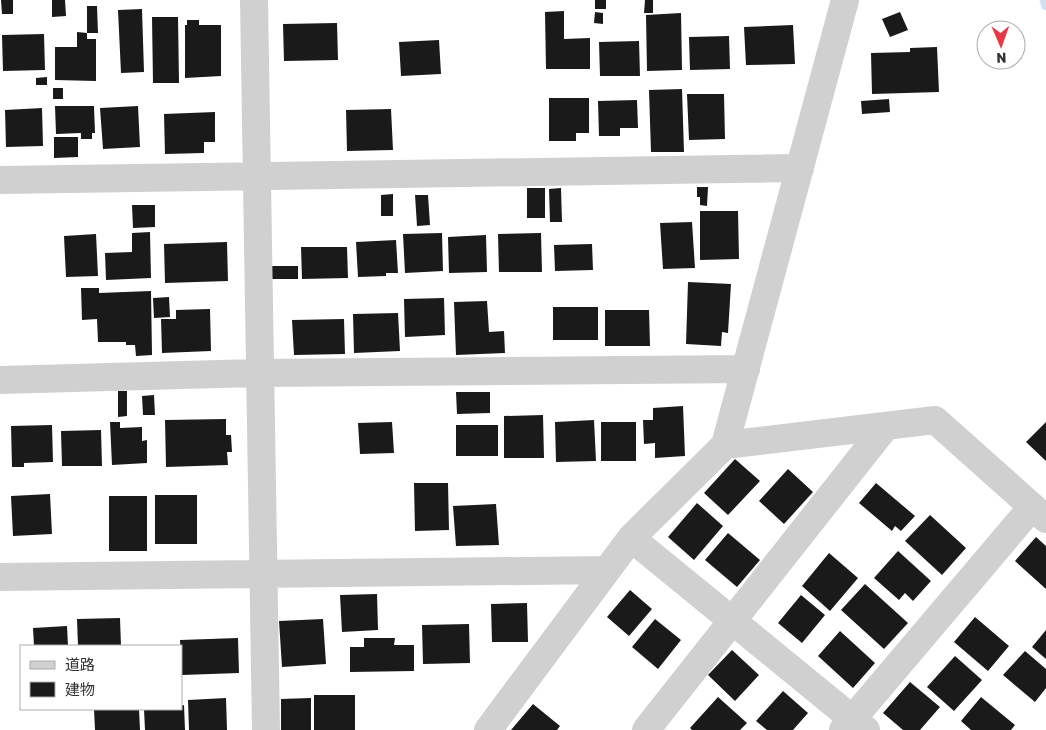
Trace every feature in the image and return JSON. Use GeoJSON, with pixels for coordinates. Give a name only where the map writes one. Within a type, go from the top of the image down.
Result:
{"type":"FeatureCollection","features":[{"type":"Feature","properties":{"kind":"street"},"geometry":{"type":"LineString","coordinates":[[254,0],[266,730]]}},
{"type":"Feature","properties":{"kind":"street"},"geometry":{"type":"LineString","coordinates":[[488,730],[631,538],[725,445],[845,0]]}},
{"type":"Feature","properties":{"kind":"street"},"geometry":{"type":"LineString","coordinates":[[0,180],[800,168]]}},
{"type":"Feature","properties":{"kind":"street"},"geometry":{"type":"LineString","coordinates":[[0,380],[260,373],[746,369]]}},
{"type":"Feature","properties":{"kind":"street"},"geometry":{"type":"LineString","coordinates":[[631,538],[732,620],[854,726],[1039,513],[935,420],[725,445]]}},
{"type":"Feature","properties":{"kind":"street"},"geometry":{"type":"LineString","coordinates":[[646,730],[886,426]]}},
{"type":"Feature","properties":{"kind":"street"},"geometry":{"type":"LineString","coordinates":[[0,577],[607,570]]}},
{"type":"Feature","properties":{"kind":"building"},"geometry":{"type":"Polygon","coordinates":[[[1,0],[13,0],[13,14],[2,14],[1,0]]]}},
{"type":"Feature","properties":{"kind":"building"},"geometry":{"type":"Polygon","coordinates":[[[52,0],[65,0],[66,16],[52,17],[52,0]]]}},
{"type":"Feature","properties":{"kind":"building"},"geometry":{"type":"Polygon","coordinates":[[[595,0],[606,0],[606,9],[595,9],[595,0]]]}},
{"type":"Feature","properties":{"kind":"building"},"geometry":{"type":"Polygon","coordinates":[[[645,0],[653,0],[653,13],[644,13],[645,0]]]}},
{"type":"Feature","properties":{"kind":"building"},"geometry":{"type":"Polygon","coordinates":[[[87,6],[97,6],[98,33],[87,33],[87,6]]]}},
{"type":"Feature","properties":{"kind":"building"},"geometry":{"type":"Polygon","coordinates":[[[142,9],[144,72],[121,73],[118,10],[142,9]]]}},
{"type":"Feature","properties":{"kind":"building"},"geometry":{"type":"Polygon","coordinates":[[[564,11],[564,39],[590,38],[590,69],[546,69],[545,12],[564,11]]]}},
{"type":"Feature","properties":{"kind":"building"},"geometry":{"type":"Polygon","coordinates":[[[595,12],[603,13],[603,24],[594,23],[595,12]]]}},
{"type":"Feature","properties":{"kind":"building"},"geometry":{"type":"Polygon","coordinates":[[[900,12],[908,30],[890,37],[882,19],[900,12]]]}},
{"type":"Feature","properties":{"kind":"building"},"geometry":{"type":"Polygon","coordinates":[[[681,13],[682,70],[647,71],[646,15],[681,13]]]}},
{"type":"Feature","properties":{"kind":"building"},"geometry":{"type":"Polygon","coordinates":[[[152,17],[178,17],[179,83],[153,83],[152,17]]]}},
{"type":"Feature","properties":{"kind":"building"},"geometry":{"type":"Polygon","coordinates":[[[187,20],[199,20],[199,25],[221,25],[221,76],[185,78],[185,25],[187,25],[187,20]]]}},
{"type":"Feature","properties":{"kind":"building"},"geometry":{"type":"Polygon","coordinates":[[[337,23],[338,60],[284,61],[283,24],[337,23]]]}},
{"type":"Feature","properties":{"kind":"building"},"geometry":{"type":"Polygon","coordinates":[[[793,25],[795,64],[746,65],[744,27],[793,25]]]}},
{"type":"Feature","properties":{"kind":"building"},"geometry":{"type":"Polygon","coordinates":[[[77,32],[87,33],[87,39],[96,39],[96,81],[55,80],[55,47],[77,47],[77,32]]]}},
{"type":"Feature","properties":{"kind":"building"},"geometry":{"type":"Polygon","coordinates":[[[44,34],[45,70],[3,71],[2,35],[44,34]]]}},
{"type":"Feature","properties":{"kind":"building"},"geometry":{"type":"Polygon","coordinates":[[[729,36],[730,69],[690,70],[689,37],[729,36]]]}},
{"type":"Feature","properties":{"kind":"building"},"geometry":{"type":"Polygon","coordinates":[[[439,40],[441,74],[401,76],[399,42],[439,40]]]}},
{"type":"Feature","properties":{"kind":"building"},"geometry":{"type":"Polygon","coordinates":[[[639,41],[640,76],[600,76],[599,42],[639,41]]]}},
{"type":"Feature","properties":{"kind":"building"},"geometry":{"type":"Polygon","coordinates":[[[937,47],[939,92],[872,94],[871,53],[910,52],[910,48],[937,47]]]}},
{"type":"Feature","properties":{"kind":"building"},"geometry":{"type":"Polygon","coordinates":[[[47,77],[47,85],[36,85],[36,78],[47,77]]]}},
{"type":"Feature","properties":{"kind":"building"},"geometry":{"type":"Polygon","coordinates":[[[53,88],[63,88],[63,99],[53,99],[53,88]]]}},
{"type":"Feature","properties":{"kind":"building"},"geometry":{"type":"Polygon","coordinates":[[[682,89],[684,152],[651,152],[649,90],[682,89]]]}},
{"type":"Feature","properties":{"kind":"building"},"geometry":{"type":"Polygon","coordinates":[[[687,94],[724,94],[725,139],[689,140],[687,94]]]}},
{"type":"Feature","properties":{"kind":"building"},"geometry":{"type":"Polygon","coordinates":[[[549,98],[589,98],[589,133],[576,133],[576,141],[549,141],[549,98]]]}},
{"type":"Feature","properties":{"kind":"building"},"geometry":{"type":"Polygon","coordinates":[[[889,99],[890,112],[862,114],[861,101],[889,99]]]}},
{"type":"Feature","properties":{"kind":"building"},"geometry":{"type":"Polygon","coordinates":[[[637,100],[638,128],[620,128],[620,136],[599,136],[598,101],[637,100]]]}},
{"type":"Feature","properties":{"kind":"building"},"geometry":{"type":"Polygon","coordinates":[[[55,106],[94,106],[95,133],[92,133],[92,139],[81,139],[81,133],[56,134],[55,106]]]}},
{"type":"Feature","properties":{"kind":"building"},"geometry":{"type":"Polygon","coordinates":[[[138,106],[140,147],[103,149],[100,108],[138,106]]]}},
{"type":"Feature","properties":{"kind":"building"},"geometry":{"type":"Polygon","coordinates":[[[42,108],[43,146],[6,147],[5,110],[42,108]]]}},
{"type":"Feature","properties":{"kind":"building"},"geometry":{"type":"Polygon","coordinates":[[[391,109],[393,150],[347,151],[346,110],[391,109]]]}},
{"type":"Feature","properties":{"kind":"building"},"geometry":{"type":"Polygon","coordinates":[[[215,112],[215,142],[204,142],[204,153],[165,154],[164,114],[215,112]]]}},
{"type":"Feature","properties":{"kind":"building"},"geometry":{"type":"Polygon","coordinates":[[[54,137],[78,137],[78,157],[54,158],[54,137]]]}},
{"type":"Feature","properties":{"kind":"building"},"geometry":{"type":"Polygon","coordinates":[[[697,187],[708,187],[707,206],[700,205],[700,197],[697,197],[697,187]]]}},
{"type":"Feature","properties":{"kind":"building"},"geometry":{"type":"Polygon","coordinates":[[[527,188],[545,188],[545,218],[527,218],[527,188]]]}},
{"type":"Feature","properties":{"kind":"building"},"geometry":{"type":"Polygon","coordinates":[[[561,188],[562,222],[550,222],[549,189],[561,188]]]}},
{"type":"Feature","properties":{"kind":"building"},"geometry":{"type":"Polygon","coordinates":[[[393,194],[393,216],[381,216],[381,195],[393,194]]]}},
{"type":"Feature","properties":{"kind":"building"},"geometry":{"type":"Polygon","coordinates":[[[415,195],[428,195],[430,225],[417,226],[415,195]]]}},
{"type":"Feature","properties":{"kind":"building"},"geometry":{"type":"Polygon","coordinates":[[[132,205],[155,205],[155,227],[133,228],[132,205]]]}},
{"type":"Feature","properties":{"kind":"building"},"geometry":{"type":"Polygon","coordinates":[[[700,211],[738,211],[739,259],[700,260],[700,211]]]}},
{"type":"Feature","properties":{"kind":"building"},"geometry":{"type":"Polygon","coordinates":[[[692,222],[695,268],[663,269],[660,223],[692,222]]]}},
{"type":"Feature","properties":{"kind":"building"},"geometry":{"type":"Polygon","coordinates":[[[150,232],[151,278],[106,280],[105,253],[132,252],[132,233],[150,232]]]}},
{"type":"Feature","properties":{"kind":"building"},"geometry":{"type":"Polygon","coordinates":[[[442,233],[443,271],[405,273],[403,234],[442,233]]]}},
{"type":"Feature","properties":{"kind":"building"},"geometry":{"type":"Polygon","coordinates":[[[541,233],[542,272],[499,272],[498,234],[541,233]]]}},
{"type":"Feature","properties":{"kind":"building"},"geometry":{"type":"Polygon","coordinates":[[[96,234],[98,276],[66,277],[64,236],[96,234]]]}},
{"type":"Feature","properties":{"kind":"building"},"geometry":{"type":"Polygon","coordinates":[[[486,235],[487,272],[449,273],[448,237],[486,235]]]}},
{"type":"Feature","properties":{"kind":"building"},"geometry":{"type":"Polygon","coordinates":[[[396,240],[398,273],[386,273],[386,276],[358,277],[356,242],[396,240]]]}},
{"type":"Feature","properties":{"kind":"building"},"geometry":{"type":"Polygon","coordinates":[[[227,242],[228,281],[165,283],[164,244],[227,242]]]}},
{"type":"Feature","properties":{"kind":"building"},"geometry":{"type":"Polygon","coordinates":[[[592,244],[593,270],[555,271],[554,245],[592,244]]]}},
{"type":"Feature","properties":{"kind":"building"},"geometry":{"type":"Polygon","coordinates":[[[301,247],[347,247],[348,278],[302,279],[301,247]]]}},
{"type":"Feature","properties":{"kind":"building"},"geometry":{"type":"Polygon","coordinates":[[[272,266],[298,266],[298,279],[272,279],[272,266]]]}},
{"type":"Feature","properties":{"kind":"building"},"geometry":{"type":"Polygon","coordinates":[[[688,282],[731,284],[728,333],[722,332],[721,346],[686,344],[688,282]]]}},
{"type":"Feature","properties":{"kind":"building"},"geometry":{"type":"Polygon","coordinates":[[[81,288],[99,288],[99,293],[151,291],[152,355],[136,356],[135,345],[126,345],[126,342],[98,342],[97,319],[82,320],[81,288]]]}},
{"type":"Feature","properties":{"kind":"building"},"geometry":{"type":"Polygon","coordinates":[[[169,297],[170,317],[154,318],[153,298],[169,297]]]}},
{"type":"Feature","properties":{"kind":"building"},"geometry":{"type":"Polygon","coordinates":[[[444,298],[445,335],[405,337],[404,299],[444,298]]]}},
{"type":"Feature","properties":{"kind":"building"},"geometry":{"type":"Polygon","coordinates":[[[487,301],[489,332],[504,331],[505,353],[456,355],[454,302],[487,301]]]}},
{"type":"Feature","properties":{"kind":"building"},"geometry":{"type":"Polygon","coordinates":[[[553,307],[598,307],[598,340],[553,340],[553,307]]]}},
{"type":"Feature","properties":{"kind":"building"},"geometry":{"type":"Polygon","coordinates":[[[210,309],[211,351],[162,353],[161,319],[176,319],[176,310],[210,309]]]}},
{"type":"Feature","properties":{"kind":"building"},"geometry":{"type":"Polygon","coordinates":[[[605,310],[649,310],[650,346],[605,346],[605,310]]]}},
{"type":"Feature","properties":{"kind":"building"},"geometry":{"type":"Polygon","coordinates":[[[398,313],[400,351],[354,353],[353,314],[398,313]]]}},
{"type":"Feature","properties":{"kind":"building"},"geometry":{"type":"Polygon","coordinates":[[[344,319],[345,354],[294,355],[292,320],[344,319]]]}},
{"type":"Feature","properties":{"kind":"building"},"geometry":{"type":"Polygon","coordinates":[[[118,391],[127,391],[127,416],[118,417],[118,391]]]}},
{"type":"Feature","properties":{"kind":"building"},"geometry":{"type":"Polygon","coordinates":[[[456,392],[490,392],[490,413],[457,414],[456,392]]]}},
{"type":"Feature","properties":{"kind":"building"},"geometry":{"type":"Polygon","coordinates":[[[154,395],[155,415],[143,415],[142,396],[154,395]]]}},
{"type":"Feature","properties":{"kind":"building"},"geometry":{"type":"Polygon","coordinates":[[[683,406],[685,456],[655,458],[655,443],[644,444],[643,420],[653,420],[653,408],[683,406]]]}},
{"type":"Feature","properties":{"kind":"building"},"geometry":{"type":"Polygon","coordinates":[[[543,415],[544,458],[504,458],[504,416],[543,415]]]}},
{"type":"Feature","properties":{"kind":"building"},"geometry":{"type":"Polygon","coordinates":[[[226,419],[226,435],[231,435],[232,452],[227,452],[228,465],[166,467],[165,420],[226,419]]]}},
{"type":"Feature","properties":{"kind":"building"},"geometry":{"type":"Polygon","coordinates":[[[594,420],[596,461],[556,462],[555,422],[594,420]]]}},
{"type":"Feature","properties":{"kind":"building"},"geometry":{"type":"Polygon","coordinates":[[[110,422],[120,422],[120,428],[142,427],[142,441],[147,440],[147,463],[112,465],[110,422]]]}},
{"type":"Feature","properties":{"kind":"building"},"geometry":{"type":"Polygon","coordinates":[[[392,422],[394,453],[360,454],[358,423],[392,422]]]}},
{"type":"Feature","properties":{"kind":"building"},"geometry":{"type":"Polygon","coordinates":[[[601,422],[636,422],[636,461],[601,461],[601,422]]]}},
{"type":"Feature","properties":{"kind":"building"},"geometry":{"type":"Polygon","coordinates":[[[1046,422],[1046,461],[1026,442],[1046,422]]]}},
{"type":"Feature","properties":{"kind":"building"},"geometry":{"type":"Polygon","coordinates":[[[52,425],[53,462],[24,463],[24,467],[12,467],[11,426],[52,425]]]}},
{"type":"Feature","properties":{"kind":"building"},"geometry":{"type":"Polygon","coordinates":[[[456,425],[498,425],[498,456],[456,456],[456,425]]]}},
{"type":"Feature","properties":{"kind":"building"},"geometry":{"type":"Polygon","coordinates":[[[101,430],[102,466],[62,466],[61,431],[101,430]]]}},
{"type":"Feature","properties":{"kind":"building"},"geometry":{"type":"Polygon","coordinates":[[[735,459],[760,481],[728,515],[704,493],[735,459]]]}},
{"type":"Feature","properties":{"kind":"building"},"geometry":{"type":"Polygon","coordinates":[[[788,469],[813,492],[784,524],[759,501],[788,469]]]}},
{"type":"Feature","properties":{"kind":"building"},"geometry":{"type":"Polygon","coordinates":[[[414,483],[448,483],[449,530],[415,531],[414,483]]]}},
{"type":"Feature","properties":{"kind":"building"},"geometry":{"type":"Polygon","coordinates":[[[876,483],[915,516],[901,531],[895,526],[892,531],[859,503],[876,483]]]}},
{"type":"Feature","properties":{"kind":"building"},"geometry":{"type":"Polygon","coordinates":[[[50,494],[52,534],[13,536],[11,496],[50,494]]]}},
{"type":"Feature","properties":{"kind":"building"},"geometry":{"type":"Polygon","coordinates":[[[155,495],[197,495],[197,544],[155,544],[155,495]]]}},
{"type":"Feature","properties":{"kind":"building"},"geometry":{"type":"Polygon","coordinates":[[[109,496],[147,496],[147,551],[109,551],[109,496]]]}},
{"type":"Feature","properties":{"kind":"building"},"geometry":{"type":"Polygon","coordinates":[[[697,503],[723,526],[694,560],[668,537],[697,503]]]}},
{"type":"Feature","properties":{"kind":"building"},"geometry":{"type":"Polygon","coordinates":[[[496,504],[499,545],[456,546],[453,506],[496,504]]]}},
{"type":"Feature","properties":{"kind":"building"},"geometry":{"type":"Polygon","coordinates":[[[930,515],[966,548],[942,575],[905,541],[930,515]]]}},
{"type":"Feature","properties":{"kind":"building"},"geometry":{"type":"Polygon","coordinates":[[[728,533],[760,560],[737,587],[705,560],[728,533]]]}},
{"type":"Feature","properties":{"kind":"building"},"geometry":{"type":"Polygon","coordinates":[[[1036,537],[1046,546],[1046,589],[1015,561],[1036,537]]]}},
{"type":"Feature","properties":{"kind":"building"},"geometry":{"type":"Polygon","coordinates":[[[898,551],[931,581],[913,601],[905,593],[899,600],[874,578],[898,551]]]}},
{"type":"Feature","properties":{"kind":"building"},"geometry":{"type":"Polygon","coordinates":[[[829,553],[858,578],[830,611],[802,586],[829,553]]]}},
{"type":"Feature","properties":{"kind":"building"},"geometry":{"type":"Polygon","coordinates":[[[865,584],[908,623],[884,649],[841,610],[865,584]]]}},
{"type":"Feature","properties":{"kind":"building"},"geometry":{"type":"Polygon","coordinates":[[[630,590],[652,609],[629,636],[607,617],[630,590]]]}},
{"type":"Feature","properties":{"kind":"building"},"geometry":{"type":"Polygon","coordinates":[[[377,594],[378,630],[342,632],[340,595],[377,594]]]}},
{"type":"Feature","properties":{"kind":"building"},"geometry":{"type":"Polygon","coordinates":[[[801,595],[825,615],[802,643],[778,623],[801,595]]]}},
{"type":"Feature","properties":{"kind":"building"},"geometry":{"type":"Polygon","coordinates":[[[527,603],[528,642],[492,642],[491,604],[527,603]]]}},
{"type":"Feature","properties":{"kind":"building"},"geometry":{"type":"Polygon","coordinates":[[[975,617],[1009,646],[988,671],[954,642],[975,617]]]}},
{"type":"Feature","properties":{"kind":"building"},"geometry":{"type":"Polygon","coordinates":[[[120,618],[121,645],[78,645],[77,619],[120,618]]]}},
{"type":"Feature","properties":{"kind":"building"},"geometry":{"type":"Polygon","coordinates":[[[323,619],[326,664],[282,667],[279,621],[323,619]]]}},
{"type":"Feature","properties":{"kind":"building"},"geometry":{"type":"Polygon","coordinates":[[[655,619],[681,640],[658,669],[632,647],[655,619]]]}},
{"type":"Feature","properties":{"kind":"building"},"geometry":{"type":"Polygon","coordinates":[[[469,624],[470,663],[423,664],[422,625],[469,624]]]}},
{"type":"Feature","properties":{"kind":"building"},"geometry":{"type":"Polygon","coordinates":[[[67,626],[68,645],[34,645],[33,628],[67,626]]]}},
{"type":"Feature","properties":{"kind":"building"},"geometry":{"type":"Polygon","coordinates":[[[1046,630],[1046,659],[1032,647],[1046,630]]]}},
{"type":"Feature","properties":{"kind":"building"},"geometry":{"type":"Polygon","coordinates":[[[840,631],[875,663],[853,688],[818,656],[840,631]]]}},
{"type":"Feature","properties":{"kind":"building"},"geometry":{"type":"Polygon","coordinates":[[[238,638],[239,673],[182,675],[182,645],[180,645],[180,640],[238,638]]]}},
{"type":"Feature","properties":{"kind":"building"},"geometry":{"type":"Polygon","coordinates":[[[364,638],[395,638],[394,645],[414,645],[414,671],[350,672],[350,647],[364,647],[364,638]]]}},
{"type":"Feature","properties":{"kind":"building"},"geometry":{"type":"Polygon","coordinates":[[[732,650],[759,675],[735,701],[708,675],[732,650]]]}},
{"type":"Feature","properties":{"kind":"building"},"geometry":{"type":"Polygon","coordinates":[[[1025,651],[1046,669],[1046,688],[1035,702],[1003,675],[1025,651]]]}},
{"type":"Feature","properties":{"kind":"building"},"geometry":{"type":"Polygon","coordinates":[[[955,656],[982,680],[954,711],[927,687],[955,656]]]}},
{"type":"Feature","properties":{"kind":"building"},"geometry":{"type":"Polygon","coordinates":[[[910,682],[940,707],[920,730],[903,730],[883,713],[910,682]]]}},
{"type":"Feature","properties":{"kind":"building"},"geometry":{"type":"Polygon","coordinates":[[[783,691],[808,713],[793,730],[767,730],[756,721],[783,691]]]}},
{"type":"Feature","properties":{"kind":"building"},"geometry":{"type":"Polygon","coordinates":[[[314,695],[355,695],[355,730],[314,730],[314,695]]]}},
{"type":"Feature","properties":{"kind":"building"},"geometry":{"type":"Polygon","coordinates":[[[718,697],[747,723],[740,730],[692,730],[690,728],[718,697]]]}},
{"type":"Feature","properties":{"kind":"building"},"geometry":{"type":"Polygon","coordinates":[[[981,697],[1015,725],[1011,730],[971,730],[961,721],[981,697]]]}},
{"type":"Feature","properties":{"kind":"building"},"geometry":{"type":"Polygon","coordinates":[[[226,698],[227,730],[189,730],[188,700],[226,698]]]}},
{"type":"Feature","properties":{"kind":"building"},"geometry":{"type":"Polygon","coordinates":[[[311,698],[311,730],[281,730],[281,699],[311,698]]]}},
{"type":"Feature","properties":{"kind":"building"},"geometry":{"type":"Polygon","coordinates":[[[533,704],[560,726],[557,730],[511,730],[533,704]]]}},
{"type":"Feature","properties":{"kind":"building"},"geometry":{"type":"Polygon","coordinates":[[[184,705],[185,730],[145,730],[144,710],[182,710],[182,706],[184,705]]]}},
{"type":"Feature","properties":{"kind":"building"},"geometry":{"type":"Polygon","coordinates":[[[94,710],[139,710],[140,730],[95,730],[94,710]]]}},
{"type":"Feature","properties":{"kind":"waterway"},"geometry":{"type":"LineString","coordinates":[[1044,0],[1046,6]]}}]}
